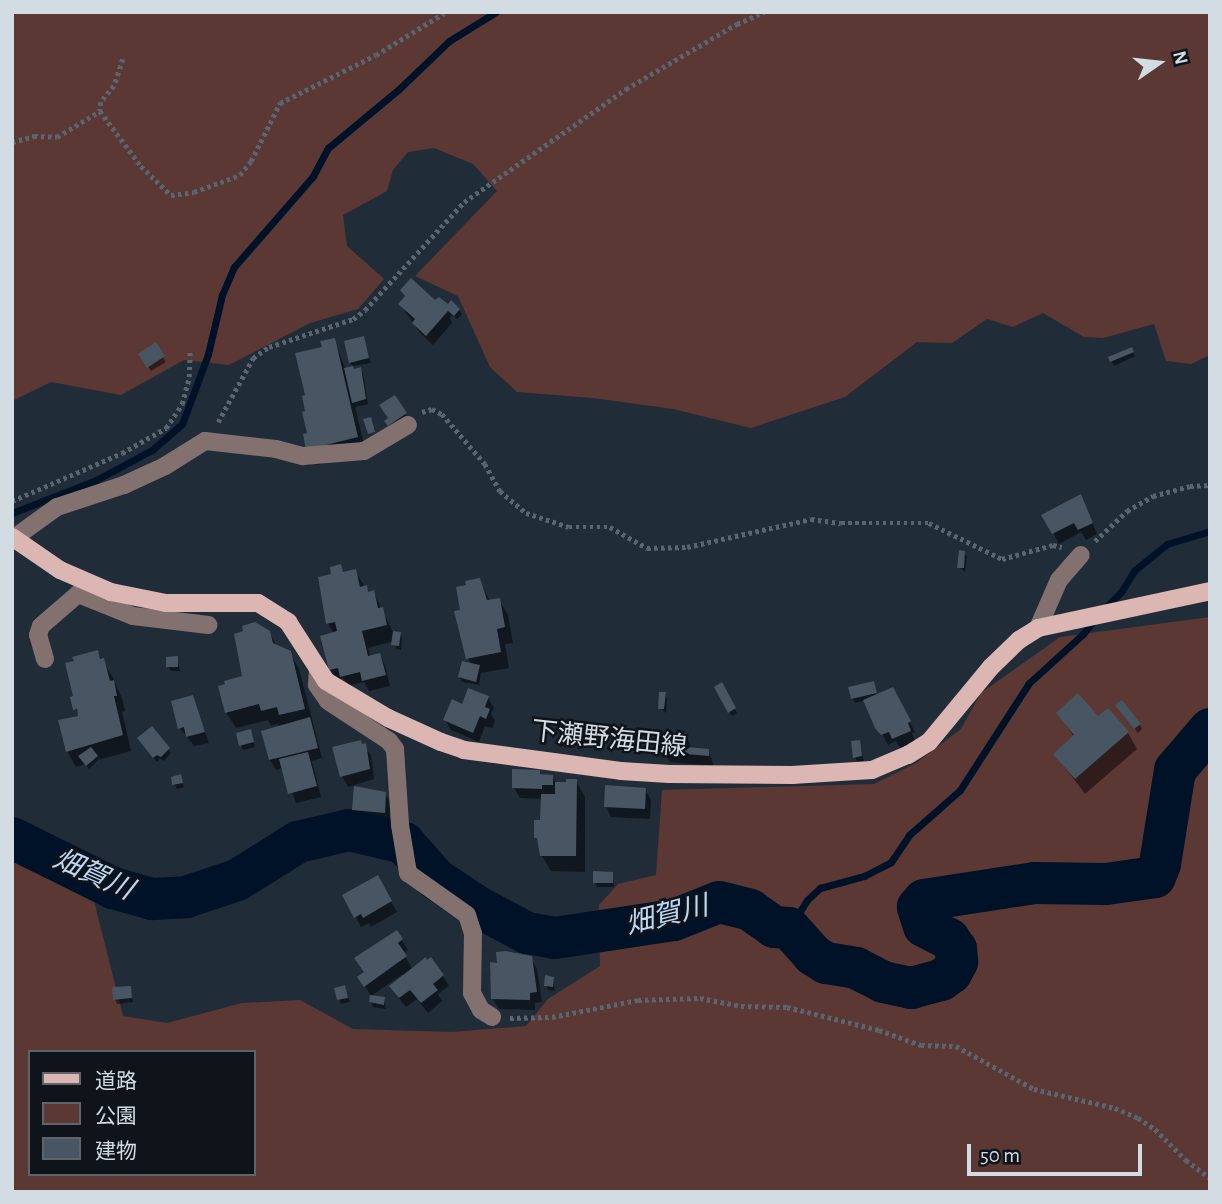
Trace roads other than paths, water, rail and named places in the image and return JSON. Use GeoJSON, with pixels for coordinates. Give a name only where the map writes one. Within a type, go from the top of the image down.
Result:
{"type":"FeatureCollection","features":[{"type":"Feature","properties":{"kind":"main road","name":"下瀬野海田線"},"geometry":{"type":"LineString","coordinates":[[13,538],[84,589],[166,603],[258,603],[288,622],[326,681],[388,718],[464,750],[621,771],[712,776],[872,770],[908,755],[929,742],[975,684],[1019,640],[1038,628],[1086,615],[1139,607],[1210,591]]}},
{"type":"Feature","properties":{"kind":"street"},"geometry":{"type":"LineString","coordinates":[[13,538],[57,507],[124,485],[165,466],[205,441],[248,444],[303,456],[364,451],[408,425]]}},
{"type":"Feature","properties":{"kind":"street"},"geometry":{"type":"LineString","coordinates":[[1038,628],[1059,580],[1081,555]]}},
{"type":"Feature","properties":{"kind":"street"},"geometry":{"type":"LineString","coordinates":[[46,659],[38,635],[41,626],[84,589],[133,616],[208,625]]}},
{"type":"Feature","properties":{"kind":"street"},"geometry":{"type":"LineString","coordinates":[[318,670],[317,685],[328,701],[389,741],[395,750],[400,825],[408,873],[418,883],[467,915],[473,934],[472,993],[481,1010],[492,1017]]}},
{"type":"Feature","properties":{"kind":"waterway"},"geometry":{"type":"LineString","coordinates":[[12,513],[96,480],[152,450],[182,424],[208,354],[222,295],[234,267],[313,176],[328,148],[399,89],[449,41],[496,12]]}},
{"type":"Feature","properties":{"kind":"waterway"},"geometry":{"type":"LineString","coordinates":[[1104,609],[1121,592],[1135,570],[1167,544],[1210,531]]}},
{"type":"Feature","properties":{"kind":"waterway"},"geometry":{"type":"LineString","coordinates":[[789,928],[807,900],[820,888],[864,876],[891,862],[909,835],[960,790],[1029,683],[1083,634],[1094,620]]}},
{"type":"Feature","properties":{"kind":"waterway","name":"畑賀川"},"geometry":{"type":"LineString","coordinates":[[12,838],[113,888],[152,899],[186,897],[237,880],[298,842],[349,830],[404,843],[436,879],[478,907],[527,933],[555,938],[674,920],[719,902],[750,910],[774,927],[789,928],[813,955],[826,963],[856,968],[883,982],[911,988],[941,980],[951,973],[957,962],[956,949],[949,939],[924,926],[918,907],[924,900],[1035,883],[1106,884],[1155,877],[1160,864],[1175,770],[1210,729]]}}]}
